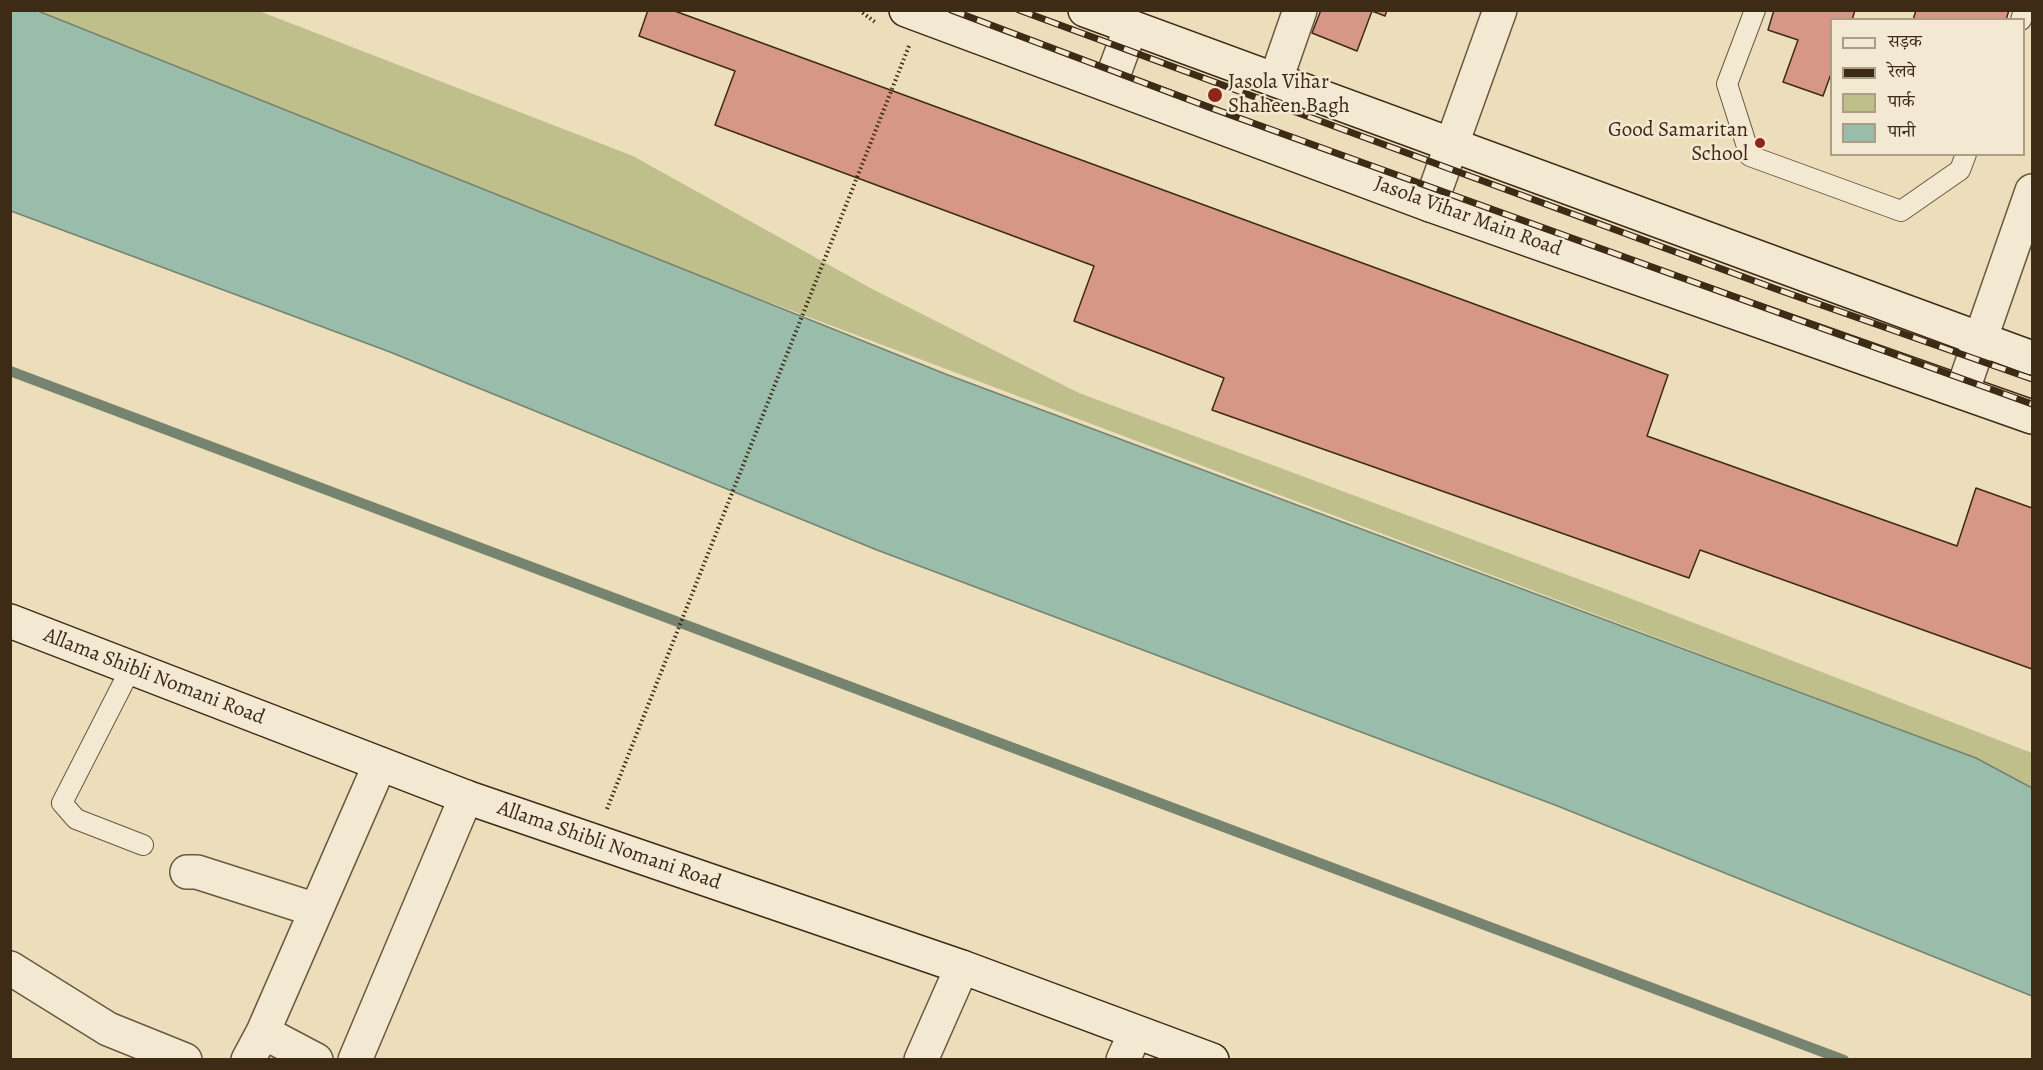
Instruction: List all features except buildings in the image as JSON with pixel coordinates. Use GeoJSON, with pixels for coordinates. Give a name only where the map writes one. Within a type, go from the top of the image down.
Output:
{"type":"FeatureCollection","features":[{"type":"Feature","properties":{"kind":"street","name":"Jasola Vihar Main Road"},"geometry":{"type":"LineString","coordinates":[[906,10],[1430,205],[2032,417]]}},
{"type":"Feature","properties":{"kind":"street"},"geometry":{"type":"LineString","coordinates":[[1085,10],[1451,142],[2032,358]]}},
{"type":"Feature","properties":{"kind":"street"},"geometry":{"type":"LineString","coordinates":[[1276,79],[1300,10]]}},
{"type":"Feature","properties":{"kind":"street"},"geometry":{"type":"LineString","coordinates":[[1430,205],[1500,10]]}},
{"type":"Feature","properties":{"kind":"street"},"geometry":{"type":"LineString","coordinates":[[1110,84],[1131,27]]}},
{"type":"Feature","properties":{"kind":"street"},"geometry":{"type":"LineString","coordinates":[[1962,392],[2032,190]]}},
{"type":"Feature","properties":{"kind":"street","name":"Allama Shibli Nomani Road"},"geometry":{"type":"LineString","coordinates":[[10,621],[466,797],[962,967],[1129,1046],[1212,1059]]}},
{"type":"Feature","properties":{"kind":"street"},"geometry":{"type":"LineString","coordinates":[[316,1059],[255,1046],[380,764]]}},
{"type":"Feature","properties":{"kind":"street"},"geometry":{"type":"LineString","coordinates":[[361,1058],[466,797]]}},
{"type":"Feature","properties":{"kind":"street"},"geometry":{"type":"LineString","coordinates":[[187,872],[197,872],[316,910]]}},
{"type":"Feature","properties":{"kind":"street"},"geometry":{"type":"LineString","coordinates":[[921,1059],[962,967]]}},
{"type":"Feature","properties":{"kind":"street"},"geometry":{"type":"LineString","coordinates":[[10,968],[108,1029],[185,1059]]}},
{"type":"Feature","properties":{"kind":"lane"},"geometry":{"type":"LineString","coordinates":[[1755,10],[1727,84],[1750,156],[1901,211],[1960,170],[1965,156]]}},
{"type":"Feature","properties":{"kind":"lane"},"geometry":{"type":"LineString","coordinates":[[131,668],[62,803],[76,819],[143,845]]}},
{"type":"Feature","properties":{"kind":"path"},"geometry":{"type":"LineString","coordinates":[[595,841],[909,45]]}},
{"type":"Feature","properties":{"kind":"green space"},"geometry":{"type":"Polygon","coordinates":[[[11,11],[259,11],[633,156],[874,290],[1079,393],[1632,599],[2032,753],[2032,788],[1976,758],[316,131],[11,11]]]}},
{"type":"Feature","properties":{"kind":"water"},"geometry":{"type":"Polygon","coordinates":[[[10,11],[38,11],[948,375],[1976,758],[2032,788],[2032,996],[1555,805],[877,550],[390,352],[11,211],[10,11]]]}},
{"type":"Feature","properties":{"kind":"waterway"},"geometry":{"type":"LineString","coordinates":[[10,371],[1844,1060]]}},
{"type":"Feature","properties":{"kind":"railway"},"geometry":{"type":"LineString","coordinates":[[951,10],[1211,108],[2032,404]]}},
{"type":"Feature","properties":{"kind":"railway"},"geometry":{"type":"LineString","coordinates":[[1019,10],[1776,289],[2032,379]]}},
{"type":"Feature","properties":{"kind":"place","name":"Jasola Vihar Shaheen Bagh"},"geometry":{"type":"Point","coordinates":[1215,95]}},
{"type":"Feature","properties":{"kind":"place","name":"Good Samaritan School"},"geometry":{"type":"Point","coordinates":[1760,143]}}]}
